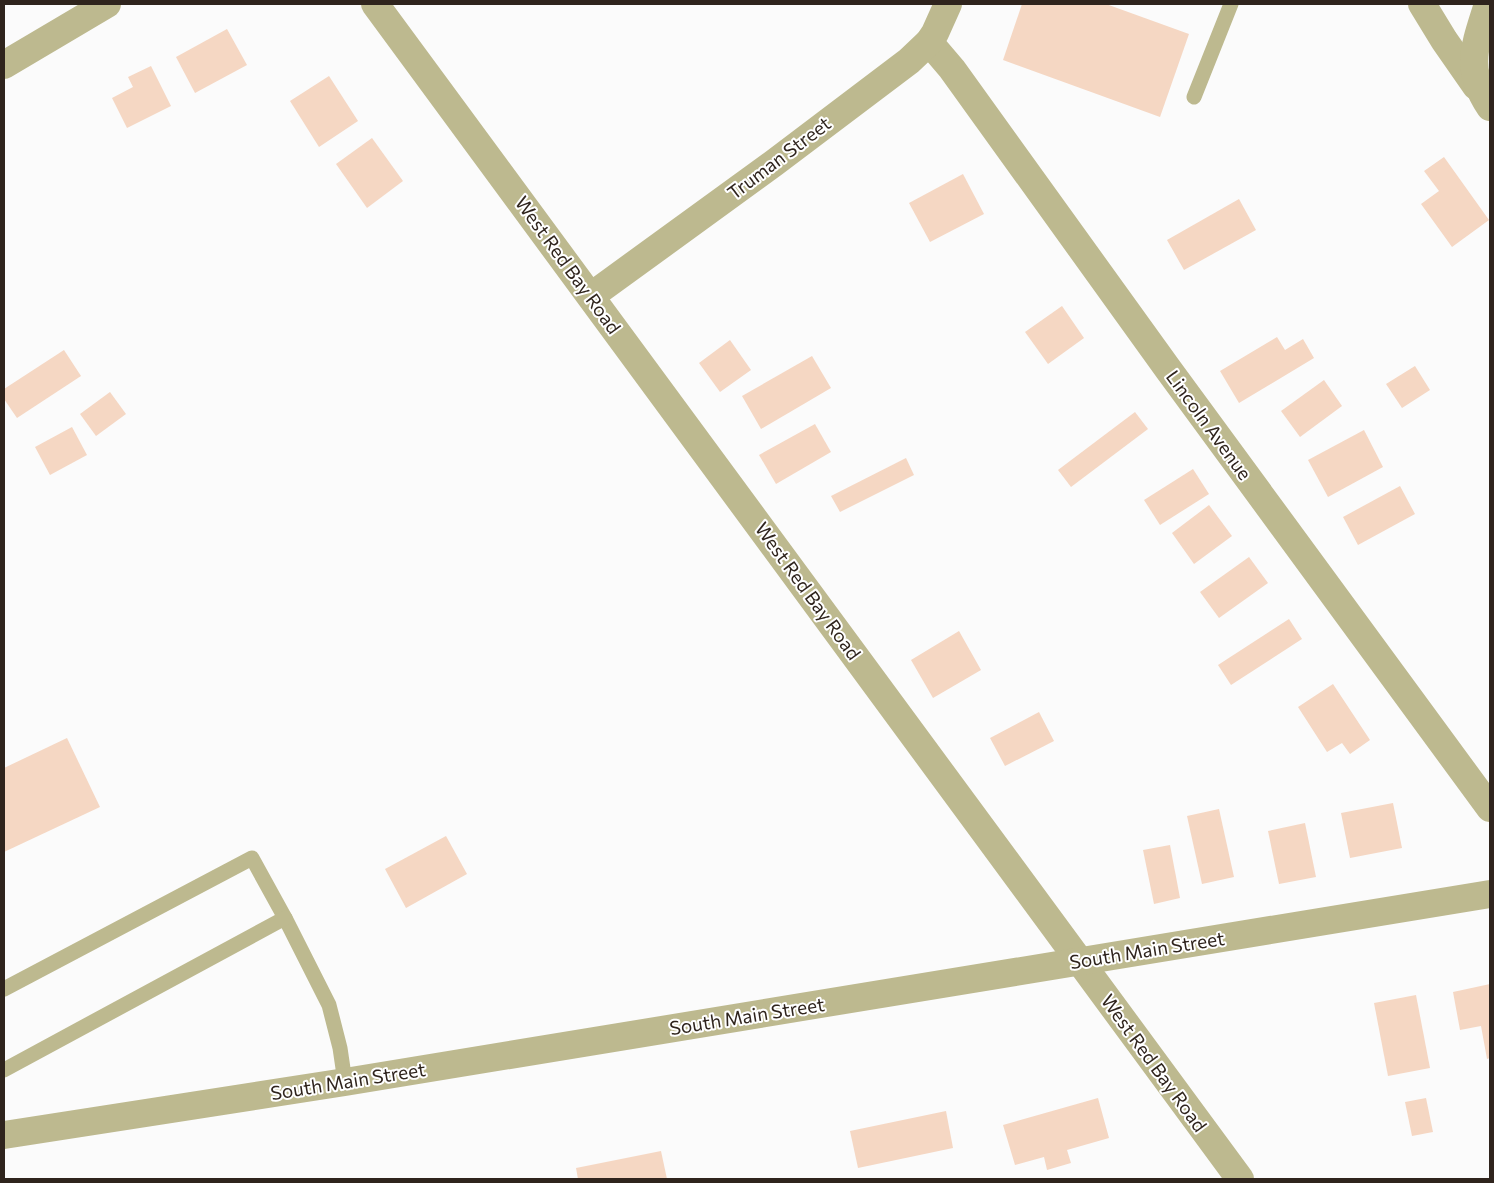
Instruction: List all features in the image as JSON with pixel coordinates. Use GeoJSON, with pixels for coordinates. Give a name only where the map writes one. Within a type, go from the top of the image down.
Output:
{"type":"FeatureCollection","features":[{"type":"Feature","properties":{"kind":"street"},"geometry":{"type":"LineString","coordinates":[[4,65],[107,4]]}},
{"type":"Feature","properties":{"kind":"street","name":"West Red Bay Road"},"geometry":{"type":"LineString","coordinates":[[376,4],[1240,1179]]}},
{"type":"Feature","properties":{"kind":"street","name":"Truman Street"},"geometry":{"type":"LineString","coordinates":[[590,296],[782,157],[908,61],[929,42],[948,4]]}},
{"type":"Feature","properties":{"kind":"street"},"geometry":{"type":"LineString","coordinates":[[1422,4],[1485,100]]}},
{"type":"Feature","properties":{"kind":"street"},"geometry":{"type":"LineString","coordinates":[[1485,100],[1475,78],[1473,66],[1475,49],[1488,4]]}},
{"type":"Feature","properties":{"kind":"street","name":"Lincoln Avenue"},"geometry":{"type":"LineString","coordinates":[[929,42],[952,69],[1162,361],[1490,808]]}},
{"type":"Feature","properties":{"kind":"street","name":"South Main Street"},"geometry":{"type":"LineString","coordinates":[[4,1135],[344,1082],[1490,894]]}},
{"type":"Feature","properties":{"kind":"lane"},"geometry":{"type":"LineString","coordinates":[[1194,97],[1231,4]]}},
{"type":"Feature","properties":{"kind":"lane"},"geometry":{"type":"LineString","coordinates":[[4,989],[252,858],[285,918],[328,1005],[340,1048],[344,1082]]}},
{"type":"Feature","properties":{"kind":"lane"},"geometry":{"type":"LineString","coordinates":[[4,1070],[285,918]]}},
{"type":"Feature","properties":{"kind":"building"},"geometry":{"type":"Polygon","coordinates":[[[1022,4],[1106,4],[1189,34],[1160,117],[1003,60],[1022,4]]]}},
{"type":"Feature","properties":{"kind":"building"},"geometry":{"type":"Polygon","coordinates":[[[227,29],[247,65],[195,93],[176,57],[227,29]]]}},
{"type":"Feature","properties":{"kind":"building"},"geometry":{"type":"Polygon","coordinates":[[[151,66],[171,106],[127,128],[112,98],[133,87],[128,77],[151,66]]]}},
{"type":"Feature","properties":{"kind":"building"},"geometry":{"type":"Polygon","coordinates":[[[329,76],[358,121],[319,147],[290,101],[329,76]]]}},
{"type":"Feature","properties":{"kind":"building"},"geometry":{"type":"Polygon","coordinates":[[[372,138],[403,181],[367,208],[336,164],[372,138]]]}},
{"type":"Feature","properties":{"kind":"building"},"geometry":{"type":"Polygon","coordinates":[[[1444,157],[1489,220],[1452,247],[1421,204],[1439,191],[1424,171],[1444,157]]]}},
{"type":"Feature","properties":{"kind":"building"},"geometry":{"type":"Polygon","coordinates":[[[963,174],[984,214],[930,242],[909,203],[963,174]]]}},
{"type":"Feature","properties":{"kind":"building"},"geometry":{"type":"Polygon","coordinates":[[[1239,199],[1256,230],[1184,270],[1167,240],[1239,199]]]}},
{"type":"Feature","properties":{"kind":"building"},"geometry":{"type":"Polygon","coordinates":[[[1062,306],[1084,338],[1048,364],[1025,332],[1062,306]]]}},
{"type":"Feature","properties":{"kind":"building"},"geometry":{"type":"Polygon","coordinates":[[[1277,337],[1285,350],[1303,339],[1314,358],[1239,403],[1220,371],[1277,337]]]}},
{"type":"Feature","properties":{"kind":"building"},"geometry":{"type":"Polygon","coordinates":[[[730,340],[751,370],[720,392],[699,363],[730,340]]]}},
{"type":"Feature","properties":{"kind":"building"},"geometry":{"type":"Polygon","coordinates":[[[64,350],[81,376],[17,418],[4,399],[4,389],[64,350]]]}},
{"type":"Feature","properties":{"kind":"building"},"geometry":{"type":"Polygon","coordinates":[[[812,356],[831,388],[761,429],[742,396],[812,356]]]}},
{"type":"Feature","properties":{"kind":"building"},"geometry":{"type":"Polygon","coordinates":[[[1415,366],[1430,390],[1402,408],[1386,384],[1415,366]]]}},
{"type":"Feature","properties":{"kind":"building"},"geometry":{"type":"Polygon","coordinates":[[[1324,380],[1342,406],[1300,437],[1281,411],[1324,380]]]}},
{"type":"Feature","properties":{"kind":"building"},"geometry":{"type":"Polygon","coordinates":[[[110,392],[126,414],[96,436],[80,414],[110,392]]]}},
{"type":"Feature","properties":{"kind":"building"},"geometry":{"type":"Polygon","coordinates":[[[1135,412],[1148,429],[1071,487],[1058,470],[1135,412]]]}},
{"type":"Feature","properties":{"kind":"building"},"geometry":{"type":"Polygon","coordinates":[[[815,424],[831,452],[776,484],[759,455],[815,424]]]}},
{"type":"Feature","properties":{"kind":"building"},"geometry":{"type":"Polygon","coordinates":[[[72,427],[87,455],[50,475],[35,447],[72,427]]]}},
{"type":"Feature","properties":{"kind":"building"},"geometry":{"type":"Polygon","coordinates":[[[1364,430],[1383,467],[1328,497],[1308,460],[1364,430]]]}},
{"type":"Feature","properties":{"kind":"building"},"geometry":{"type":"Polygon","coordinates":[[[906,458],[914,475],[840,512],[831,496],[906,458]]]}},
{"type":"Feature","properties":{"kind":"building"},"geometry":{"type":"Polygon","coordinates":[[[1193,469],[1209,494],[1160,525],[1144,500],[1193,469]]]}},
{"type":"Feature","properties":{"kind":"building"},"geometry":{"type":"Polygon","coordinates":[[[1400,486],[1415,514],[1358,545],[1343,517],[1400,486]]]}},
{"type":"Feature","properties":{"kind":"building"},"geometry":{"type":"Polygon","coordinates":[[[1209,505],[1232,536],[1194,564],[1172,533],[1209,505]]]}},
{"type":"Feature","properties":{"kind":"building"},"geometry":{"type":"Polygon","coordinates":[[[1249,557],[1268,583],[1219,618],[1200,592],[1249,557]]]}},
{"type":"Feature","properties":{"kind":"building"},"geometry":{"type":"Polygon","coordinates":[[[1289,619],[1302,639],[1231,685],[1218,665],[1289,619]]]}},
{"type":"Feature","properties":{"kind":"building"},"geometry":{"type":"Polygon","coordinates":[[[959,631],[981,670],[933,698],[911,660],[959,631]]]}},
{"type":"Feature","properties":{"kind":"building"},"geometry":{"type":"Polygon","coordinates":[[[1333,684],[1370,740],[1350,754],[1342,743],[1327,752],[1298,707],[1333,684]]]}},
{"type":"Feature","properties":{"kind":"building"},"geometry":{"type":"Polygon","coordinates":[[[1039,712],[1054,741],[1005,766],[990,738],[1039,712]]]}},
{"type":"Feature","properties":{"kind":"building"},"geometry":{"type":"Polygon","coordinates":[[[67,738],[100,807],[4,852],[4,768],[67,738]]]}},
{"type":"Feature","properties":{"kind":"building"},"geometry":{"type":"Polygon","coordinates":[[[1393,803],[1402,848],[1350,858],[1341,813],[1393,803]]]}},
{"type":"Feature","properties":{"kind":"building"},"geometry":{"type":"Polygon","coordinates":[[[1219,809],[1234,877],[1202,884],[1187,816],[1219,809]]]}},
{"type":"Feature","properties":{"kind":"building"},"geometry":{"type":"Polygon","coordinates":[[[1305,823],[1316,877],[1279,884],[1268,831],[1305,823]]]}},
{"type":"Feature","properties":{"kind":"building"},"geometry":{"type":"Polygon","coordinates":[[[446,836],[467,874],[406,908],[385,869],[446,836]]]}},
{"type":"Feature","properties":{"kind":"building"},"geometry":{"type":"Polygon","coordinates":[[[1170,845],[1180,898],[1154,904],[1143,850],[1170,845]]]}},
{"type":"Feature","properties":{"kind":"building"},"geometry":{"type":"Polygon","coordinates":[[[1490,984],[1490,1058],[1487,1059],[1481,1026],[1460,1030],[1453,992],[1490,984]]]}},
{"type":"Feature","properties":{"kind":"building"},"geometry":{"type":"Polygon","coordinates":[[[1416,995],[1430,1068],[1388,1076],[1374,1003],[1416,995]]]}},
{"type":"Feature","properties":{"kind":"building"},"geometry":{"type":"Polygon","coordinates":[[[1098,1098],[1109,1138],[1067,1150],[1071,1163],[1047,1170],[1044,1157],[1015,1165],[1003,1125],[1098,1098]]]}},
{"type":"Feature","properties":{"kind":"building"},"geometry":{"type":"Polygon","coordinates":[[[1426,1098],[1433,1132],[1412,1136],[1405,1102],[1426,1098]]]}},
{"type":"Feature","properties":{"kind":"building"},"geometry":{"type":"Polygon","coordinates":[[[946,1111],[953,1148],[858,1168],[850,1131],[946,1111]]]}},
{"type":"Feature","properties":{"kind":"building"},"geometry":{"type":"Polygon","coordinates":[[[661,1151],[667,1179],[578,1179],[576,1168],[661,1151]]]}}]}
